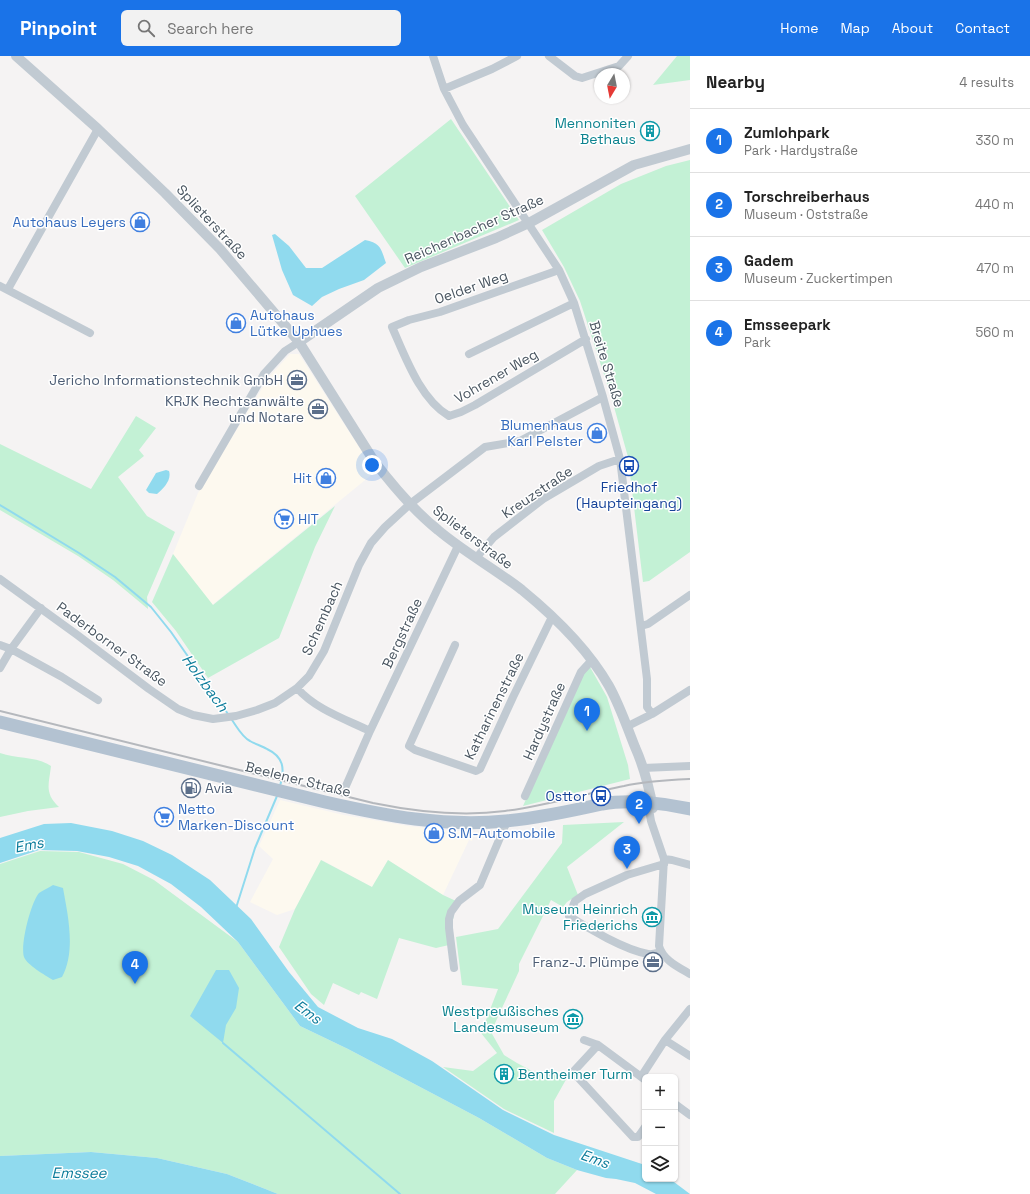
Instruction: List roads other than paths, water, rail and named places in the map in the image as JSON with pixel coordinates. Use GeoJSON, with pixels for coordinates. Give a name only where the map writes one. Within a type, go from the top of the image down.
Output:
{"type":"FeatureCollection","features":[{"type":"Feature","properties":{"kind":"main road","name":"Beelener Straße"},"geometry":{"type":"LineString","coordinates":[[0,722],[279,791],[405,819],[471,824],[507,821],[615,803],[651,806],[673,805],[690,810]]}},
{"type":"Feature","properties":{"kind":"street","name":"Splieterstraße"},"geometry":{"type":"LineString","coordinates":[[16,56],[98,129],[165,192],[220,249],[299,342],[374,461],[410,504],[438,531],[522,591],[573,638],[592,660],[610,687],[628,726],[643,768],[651,806]]}},
{"type":"Feature","properties":{"kind":"street","name":"Breite Straße"},"geometry":{"type":"LineString","coordinates":[[433,56],[444,89],[463,125],[559,270],[574,303],[586,339],[620,459],[647,679],[647,707],[652,714]]}},
{"type":"Feature","properties":{"kind":"street"},"geometry":{"type":"LineString","coordinates":[[444,89],[492,69],[517,56]]}},
{"type":"Feature","properties":{"kind":"street"},"geometry":{"type":"LineString","coordinates":[[549,56],[575,76],[582,78],[619,66],[628,56]]}},
{"type":"Feature","properties":{"kind":"street"},"geometry":{"type":"LineString","coordinates":[[8,289],[98,129]]}},
{"type":"Feature","properties":{"kind":"street","name":"Reichenbacher Straße"},"geometry":{"type":"LineString","coordinates":[[299,342],[378,288],[421,267],[496,238],[529,223],[634,166],[690,149]]}},
{"type":"Feature","properties":{"kind":"street","name":"Oelder Weg"},"geometry":{"type":"LineString","coordinates":[[392,327],[409,320],[440,312],[559,270]]}},
{"type":"Feature","properties":{"kind":"street"},"geometry":{"type":"LineString","coordinates":[[0,286],[90,333]]}},
{"type":"Feature","properties":{"kind":"street"},"geometry":{"type":"LineString","coordinates":[[469,354],[574,303]]}},
{"type":"Feature","properties":{"kind":"street","name":"Vohrener Weg"},"geometry":{"type":"LineString","coordinates":[[392,327],[410,368],[424,391],[440,410],[449,416],[475,405],[586,339]]}},
{"type":"Feature","properties":{"kind":"street"},"geometry":{"type":"LineString","coordinates":[[199,486],[264,374],[285,351],[299,342]]}},
{"type":"Feature","properties":{"kind":"street","name":"Schembach"},"geometry":{"type":"LineString","coordinates":[[213,719],[236,716],[274,703],[297,688],[309,676],[324,650],[359,565],[371,543],[385,527],[410,504],[485,447],[520,441],[603,397]]}},
{"type":"Feature","properties":{"kind":"street","name":"Kreuzstraße"},"geometry":{"type":"LineString","coordinates":[[476,558],[494,537],[543,499],[599,466],[620,459]]}},
{"type":"Feature","properties":{"kind":"street","name":"Bergstraße"},"geometry":{"type":"LineString","coordinates":[[345,788],[370,731],[458,546]]}},
{"type":"Feature","properties":{"kind":"street","name":"Paderborner Straße"},"geometry":{"type":"LineString","coordinates":[[0,579],[149,689],[178,708],[193,715],[213,719]]}},
{"type":"Feature","properties":{"kind":"street"},"geometry":{"type":"LineString","coordinates":[[641,626],[648,624],[690,595]]}},
{"type":"Feature","properties":{"kind":"street"},"geometry":{"type":"LineString","coordinates":[[0,668],[41,608]]}},
{"type":"Feature","properties":{"kind":"street","name":"Katharinenstraße"},"geometry":{"type":"LineString","coordinates":[[455,645],[409,746],[415,750],[476,771],[480,769],[513,697],[552,618]]}},
{"type":"Feature","properties":{"kind":"street"},"geometry":{"type":"LineString","coordinates":[[0,645],[12,649],[98,700]]}},
{"type":"Feature","properties":{"kind":"street","name":"Hardystraße"},"geometry":{"type":"LineString","coordinates":[[525,796],[581,672],[592,660]]}},
{"type":"Feature","properties":{"kind":"street"},"geometry":{"type":"LineString","coordinates":[[297,688],[319,706],[370,731]]}},
{"type":"Feature","properties":{"kind":"street"},"geometry":{"type":"LineString","coordinates":[[628,726],[652,714],[690,690]]}},
{"type":"Feature","properties":{"kind":"street","name":"Splieterstraße"},"geometry":{"type":"LineString","coordinates":[[635,747],[636,757],[651,806]]}},
{"type":"Feature","properties":{"kind":"street"},"geometry":{"type":"LineString","coordinates":[[643,768],[690,766]]}},
{"type":"Feature","properties":{"kind":"street"},"geometry":{"type":"LineString","coordinates":[[651,806],[664,862],[659,946],[665,958],[690,974]]}},
{"type":"Feature","properties":{"kind":"street"},"geometry":{"type":"LineString","coordinates":[[454,968],[448,928],[451,912],[459,901],[480,885],[507,821]]}},
{"type":"Feature","properties":{"kind":"street"},"geometry":{"type":"LineString","coordinates":[[661,952],[650,954],[636,951],[603,936],[568,916],[575,901],[585,894],[627,875],[672,860],[690,866]]}},
{"type":"Feature","properties":{"kind":"street"},"geometry":{"type":"LineString","coordinates":[[645,1074],[665,1040],[690,1009]]}},
{"type":"Feature","properties":{"kind":"street"},"geometry":{"type":"LineString","coordinates":[[584,1040],[598,1045],[642,1077]]}},
{"type":"Feature","properties":{"kind":"street"},"geometry":{"type":"LineString","coordinates":[[665,1040],[690,1056]]}},
{"type":"Feature","properties":{"kind":"street"},"geometry":{"type":"LineString","coordinates":[[598,1045],[573,1072],[633,1137],[638,1137],[642,1131]]}},
{"type":"Feature","properties":{"kind":"street"},"geometry":{"type":"LineString","coordinates":[[678,1106],[690,1115]]}},
{"type":"Feature","properties":{"kind":"water"},"geometry":{"type":"Polygon","coordinates":[[[275,234],[289,246],[306,268],[322,268],[365,240],[370,241],[380,247],[386,263],[364,280],[322,297],[312,306],[293,295],[282,270],[272,235],[275,234]]]}},
{"type":"Feature","properties":{"kind":"water"},"geometry":{"type":"Polygon","coordinates":[[[166,470],[169,471],[170,474],[168,481],[162,490],[157,494],[149,493],[146,490],[156,473],[166,470]]]}},
{"type":"Feature","properties":{"kind":"water","name":"Ems"},"geometry":{"type":"Polygon","coordinates":[[[71,823],[112,831],[143,841],[172,855],[210,880],[251,919],[289,972],[318,1007],[358,1028],[392,1039],[432,1061],[503,1110],[554,1135],[642,1164],[642,1182],[674,1182],[690,1194],[656,1194],[635,1183],[606,1178],[577,1170],[547,1158],[479,1118],[348,1049],[300,1026],[238,942],[201,907],[171,884],[138,866],[109,857],[77,851],[39,850],[0,863],[0,838],[44,824],[71,823]]]}},
{"type":"Feature","properties":{"kind":"water"},"geometry":{"type":"Polygon","coordinates":[[[53,885],[63,888],[69,922],[70,945],[69,956],[62,977],[53,980],[29,963],[24,957],[23,951],[27,924],[36,898],[39,893],[53,885]]]}},
{"type":"Feature","properties":{"kind":"water"},"geometry":{"type":"Polygon","coordinates":[[[216,970],[229,970],[239,988],[236,1008],[226,1025],[223,1043],[190,1016],[216,970]]]}},
{"type":"Feature","properties":{"kind":"water","name":"Emssee"},"geometry":{"type":"Polygon","coordinates":[[[91,1152],[157,1158],[227,1174],[278,1194],[0,1194],[0,1156],[91,1152]]]}},
{"type":"Feature","properties":{"kind":"waterway","name":"Holzbach"},"geometry":{"type":"LineString","coordinates":[[0,505],[79,553],[115,577],[151,607],[171,632],[228,714]]}},
{"type":"Feature","properties":{"kind":"waterway","name":"Holzbach"},"geometry":{"type":"LineString","coordinates":[[232,720],[247,739],[273,752],[280,760],[283,769],[280,786]]}},
{"type":"Feature","properties":{"kind":"waterway","name":"Holzbach"},"geometry":{"type":"LineString","coordinates":[[236,908],[255,848],[277,796]]}},
{"type":"Feature","properties":{"kind":"waterway"},"geometry":{"type":"LineString","coordinates":[[223,1043],[400,1194]]}},
{"type":"Feature","properties":{"kind":"railway"},"geometry":{"type":"LineString","coordinates":[[0,711],[373,803],[439,813],[472,814],[520,809],[632,784],[690,779]]}},
{"type":"Feature","properties":{"kind":"place","name":"Mennoniten Bethaus"},"geometry":{"type":"Point","coordinates":[650,131]}},
{"type":"Feature","properties":{"kind":"place","name":"Autohaus Leyers"},"geometry":{"type":"Point","coordinates":[140,222]}},
{"type":"Feature","properties":{"kind":"place","name":"Autohaus Lütke Uphues"},"geometry":{"type":"Point","coordinates":[236,323]}},
{"type":"Feature","properties":{"kind":"place","name":"Jericho Informationstechnik GmbH"},"geometry":{"type":"Point","coordinates":[297,380]}},
{"type":"Feature","properties":{"kind":"place","name":"KRJK Rechtsanwälte und Notare"},"geometry":{"type":"Point","coordinates":[318,409]}},
{"type":"Feature","properties":{"kind":"place","name":"Blumenhaus Karl Pelster"},"geometry":{"type":"Point","coordinates":[597,433]}},
{"type":"Feature","properties":{"kind":"place","name":"Friedhof (Haupteingang)"},"geometry":{"type":"Point","coordinates":[629,466]}},
{"type":"Feature","properties":{"kind":"place","name":"Hit"},"geometry":{"type":"Point","coordinates":[326,478]}},
{"type":"Feature","properties":{"kind":"place","name":"HIT"},"geometry":{"type":"Point","coordinates":[284,519]}},
{"type":"Feature","properties":{"kind":"place","name":"Zumlohpark"},"geometry":{"type":"Point","coordinates":[587,731]}},
{"type":"Feature","properties":{"kind":"place","name":"Avia"},"geometry":{"type":"Point","coordinates":[191,788]}},
{"type":"Feature","properties":{"kind":"place","name":"Osttor"},"geometry":{"type":"Point","coordinates":[601,796]}},
{"type":"Feature","properties":{"kind":"place","name":"Netto Marken-Discount"},"geometry":{"type":"Point","coordinates":[164,817]}},
{"type":"Feature","properties":{"kind":"place","name":"Torschreiberhaus"},"geometry":{"type":"Point","coordinates":[639,824]}},
{"type":"Feature","properties":{"kind":"place","name":"S.M-Automobile"},"geometry":{"type":"Point","coordinates":[434,833]}},
{"type":"Feature","properties":{"kind":"place","name":"Gadem"},"geometry":{"type":"Point","coordinates":[627,869]}},
{"type":"Feature","properties":{"kind":"place","name":"Museum Heinrich Friederichs"},"geometry":{"type":"Point","coordinates":[652,917]}},
{"type":"Feature","properties":{"kind":"place","name":"Franz-J. Plümpe"},"geometry":{"type":"Point","coordinates":[653,962]}},
{"type":"Feature","properties":{"kind":"place","name":"Emsseepark"},"geometry":{"type":"Point","coordinates":[135,984]}},
{"type":"Feature","properties":{"kind":"place","name":"Westpreußisches Landesmuseum"},"geometry":{"type":"Point","coordinates":[573,1019]}},
{"type":"Feature","properties":{"kind":"place","name":"Bentheimer Turm"},"geometry":{"type":"Point","coordinates":[504,1074]}}]}
